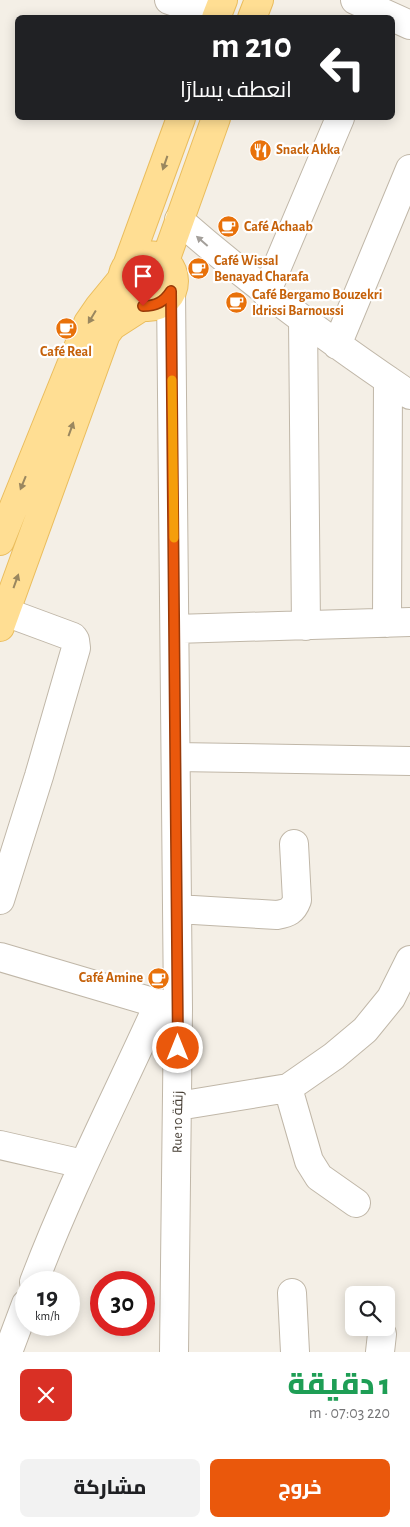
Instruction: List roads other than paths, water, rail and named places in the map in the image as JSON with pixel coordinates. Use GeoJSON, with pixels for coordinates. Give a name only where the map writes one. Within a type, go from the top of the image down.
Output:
{"type":"FeatureCollection","features":[{"type":"Feature","properties":{"kind":"main road"},"geometry":{"type":"LineString","coordinates":[[253,15],[259,0]]}},
{"type":"Feature","properties":{"kind":"main road"},"geometry":{"type":"LineString","coordinates":[[143,306],[135,303],[127,296],[123,287],[124,272],[180,120]]}},
{"type":"Feature","properties":{"kind":"main road"},"geometry":{"type":"LineString","coordinates":[[165,261],[215,120]]}},
{"type":"Feature","properties":{"kind":"main road"},"geometry":{"type":"LineString","coordinates":[[0,540],[88,323],[133,259],[150,255],[165,261],[172,273],[173,282],[171,291],[166,299],[159,304],[143,306],[112,326],[106,334],[2,616]]}},
{"type":"Feature","properties":{"kind":"street"},"geometry":{"type":"LineString","coordinates":[[169,0],[219,11]]}},
{"type":"Feature","properties":{"kind":"street"},"geometry":{"type":"LineString","coordinates":[[355,0],[383,15]]}},
{"type":"Feature","properties":{"kind":"street"},"geometry":{"type":"LineString","coordinates":[[395,19],[410,25]]}},
{"type":"Feature","properties":{"kind":"street"},"geometry":{"type":"LineString","coordinates":[[266,293],[339,120]]}},
{"type":"Feature","properties":{"kind":"street"},"geometry":{"type":"LineString","coordinates":[[337,345],[410,169]]}},
{"type":"Feature","properties":{"kind":"street"},"geometry":{"type":"LineString","coordinates":[[179,220],[266,293],[410,395]]}},
{"type":"Feature","properties":{"kind":"street","name":"Rue 10 زنقة"},"geometry":{"type":"LineString","coordinates":[[171,291],[177,909],[169,1006],[178,1106],[174,1352]]}},
{"type":"Feature","properties":{"kind":"street"},"geometry":{"type":"LineString","coordinates":[[303,320],[306,626]]}},
{"type":"Feature","properties":{"kind":"street"},"geometry":{"type":"LineString","coordinates":[[174,630],[399,623],[388,380]]}},
{"type":"Feature","properties":{"kind":"street"},"geometry":{"type":"LineString","coordinates":[[0,900],[39,776],[76,648],[76,640],[73,637],[2,616]]}},
{"type":"Feature","properties":{"kind":"street"},"geometry":{"type":"LineString","coordinates":[[176,757],[410,760]]}},
{"type":"Feature","properties":{"kind":"street"},"geometry":{"type":"LineString","coordinates":[[177,909],[287,914],[294,908],[297,900],[294,844]]}},
{"type":"Feature","properties":{"kind":"street"},"geometry":{"type":"LineString","coordinates":[[0,957],[169,1006],[112,1106],[83,1164],[39,1271]]}},
{"type":"Feature","properties":{"kind":"street"},"geometry":{"type":"LineString","coordinates":[[178,1106],[288,1088],[334,1056],[400,1003],[410,960]]}},
{"type":"Feature","properties":{"kind":"street"},"geometry":{"type":"LineString","coordinates":[[288,1088],[309,1161],[319,1177],[356,1204]]}},
{"type":"Feature","properties":{"kind":"street"},"geometry":{"type":"LineString","coordinates":[[0,1145],[83,1164]]}},
{"type":"Feature","properties":{"kind":"street"},"geometry":{"type":"LineString","coordinates":[[292,1293],[295,1352]]}},
{"type":"Feature","properties":{"kind":"street"},"geometry":{"type":"LineString","coordinates":[[8,1352],[15,1333]]}},
{"type":"Feature","properties":{"kind":"place","name":"Snack Akka"},"geometry":{"type":"Point","coordinates":[260,150]}},
{"type":"Feature","properties":{"kind":"place","name":"Café Achaab"},"geometry":{"type":"Point","coordinates":[228,227]}},
{"type":"Feature","properties":{"kind":"place","name":"Café Wissal Benayad Charafa"},"geometry":{"type":"Point","coordinates":[198,269]}},
{"type":"Feature","properties":{"kind":"place","name":"Café Bergamo Bouzekri Idrissi Barnoussi"},"geometry":{"type":"Point","coordinates":[236,303]}},
{"type":"Feature","properties":{"kind":"place","name":"Café Real"},"geometry":{"type":"Point","coordinates":[66,329]}},
{"type":"Feature","properties":{"kind":"place","name":"Café Amine"},"geometry":{"type":"Point","coordinates":[159,978]}}]}
